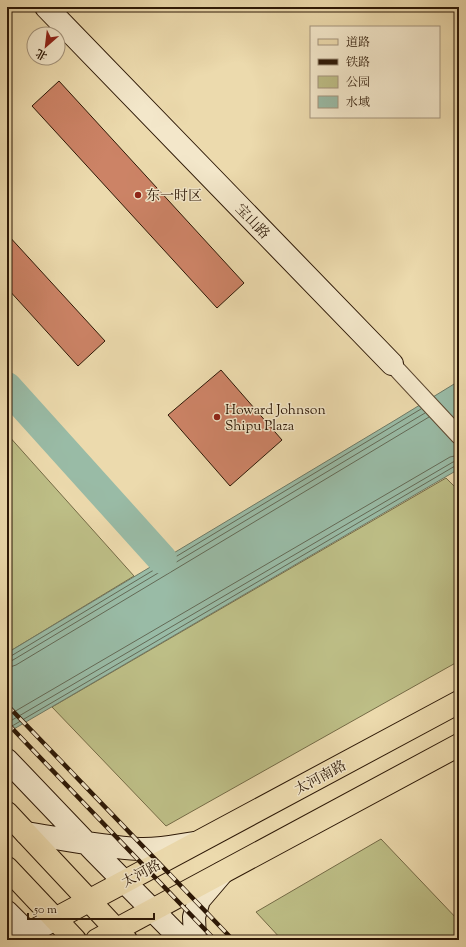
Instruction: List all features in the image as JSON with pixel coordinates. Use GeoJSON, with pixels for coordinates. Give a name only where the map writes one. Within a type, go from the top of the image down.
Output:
{"type":"FeatureCollection","features":[{"type":"Feature","properties":{"kind":"main road","name":"太河南路"},"geometry":{"type":"LineString","coordinates":[[190,847],[459,702]]}},
{"type":"Feature","properties":{"kind":"main road"},"geometry":{"type":"LineString","coordinates":[[97,940],[121,935],[152,910],[459,745]]}},
{"type":"Feature","properties":{"kind":"main road"},"geometry":{"type":"LineString","coordinates":[[7,813],[121,935]]}},
{"type":"Feature","properties":{"kind":"main road","name":"太河路"},"geometry":{"type":"LineString","coordinates":[[55,919],[190,847]]}},
{"type":"Feature","properties":{"kind":"main road"},"geometry":{"type":"LineString","coordinates":[[7,868],[75,940]]}},
{"type":"Feature","properties":{"kind":"street","name":"宝山路"},"geometry":{"type":"LineString","coordinates":[[46,7],[392,364],[459,436]]}},
{"type":"Feature","properties":{"kind":"street"},"geometry":{"type":"LineString","coordinates":[[7,760],[86,843],[182,940]]}},
{"type":"Feature","properties":{"kind":"street"},"geometry":{"type":"LineString","coordinates":[[26,833],[86,843],[140,849],[190,847]]}},
{"type":"Feature","properties":{"kind":"street"},"geometry":{"type":"LineString","coordinates":[[195,940],[194,917],[199,900],[231,868]]}},
{"type":"Feature","properties":{"kind":"street"},"geometry":{"type":"LineString","coordinates":[[7,912],[27,938]]}},
{"type":"Feature","properties":{"kind":"street","name":"太河路"},"geometry":{"type":"LineString","coordinates":[[27,938],[55,919]]}},
{"type":"Feature","properties":{"kind":"green space"},"geometry":{"type":"Polygon","coordinates":[[[7,434],[134,576],[7,653],[7,434]]]}},
{"type":"Feature","properties":{"kind":"green space"},"geometry":{"type":"Polygon","coordinates":[[[446,478],[459,491],[459,661],[166,826],[52,707],[446,478]]]}},
{"type":"Feature","properties":{"kind":"green space"},"geometry":{"type":"Polygon","coordinates":[[[381,839],[459,921],[459,940],[282,940],[256,912],[381,839]]]}},
{"type":"Feature","properties":{"kind":"water"},"geometry":{"type":"Polygon","coordinates":[[[459,381],[459,469],[7,733],[7,653],[459,381]]]}},
{"type":"Feature","properties":{"kind":"building","name":"东一时区"},"geometry":{"type":"Polygon","coordinates":[[[59,81],[244,283],[217,308],[32,106],[59,81]]]}},
{"type":"Feature","properties":{"kind":"building"},"geometry":{"type":"Polygon","coordinates":[[[7,234],[105,341],[78,366],[7,288],[7,234]]]}},
{"type":"Feature","properties":{"kind":"building"},"geometry":{"type":"Polygon","coordinates":[[[221,370],[282,440],[230,486],[168,415],[221,370]]]}},
{"type":"Feature","properties":{"kind":"waterway"},"geometry":{"type":"LineString","coordinates":[[7,387],[162,559]]}},
{"type":"Feature","properties":{"kind":"railway"},"geometry":{"type":"LineString","coordinates":[[7,705],[233,940]]}},
{"type":"Feature","properties":{"kind":"railway"},"geometry":{"type":"LineString","coordinates":[[7,723],[215,940]]}},
{"type":"Feature","properties":{"kind":"place","name":"东一时区"},"geometry":{"type":"Point","coordinates":[138,195]}},
{"type":"Feature","properties":{"kind":"place","name":"Howard Johnson Shipu Plaza"},"geometry":{"type":"Point","coordinates":[217,417]}}]}
